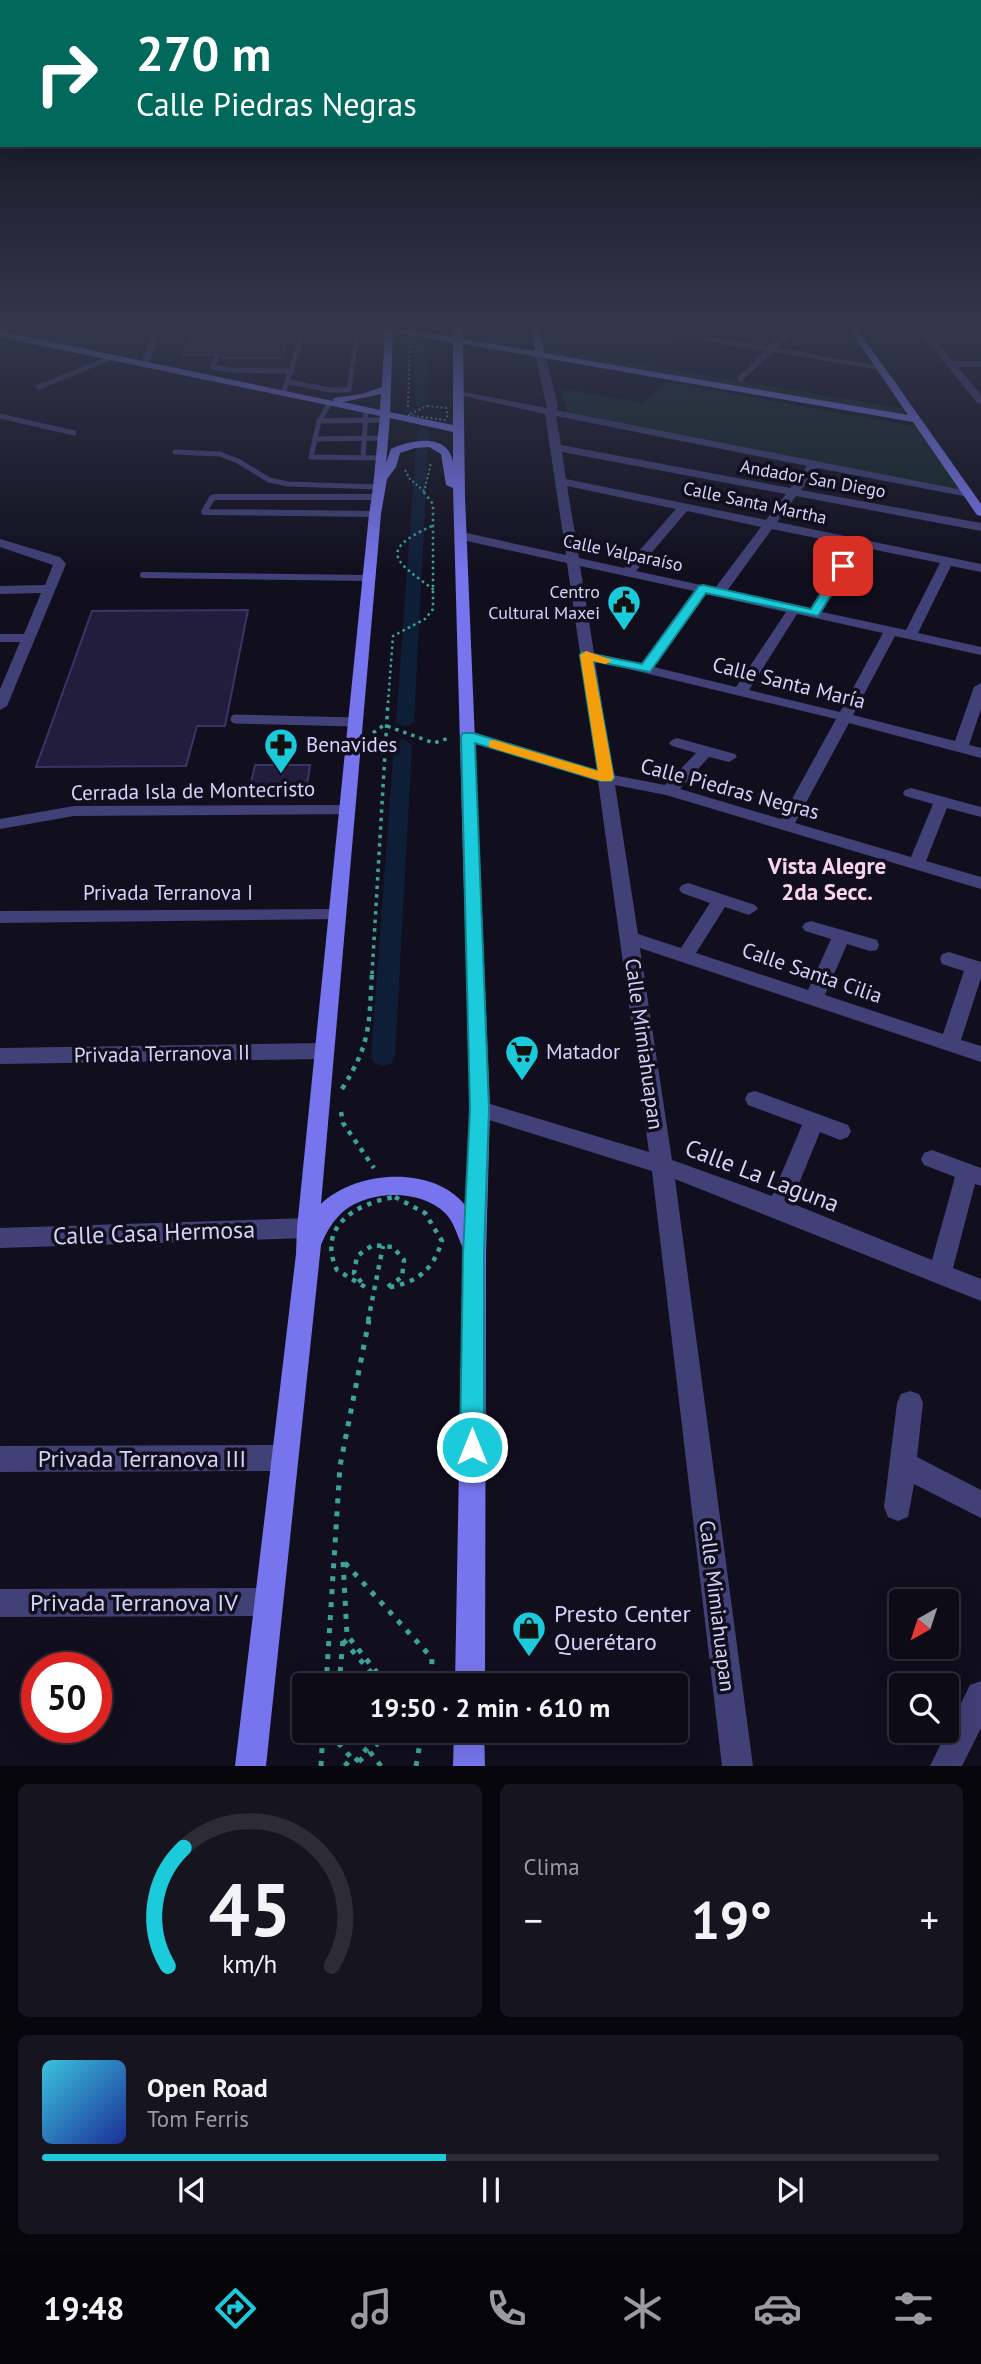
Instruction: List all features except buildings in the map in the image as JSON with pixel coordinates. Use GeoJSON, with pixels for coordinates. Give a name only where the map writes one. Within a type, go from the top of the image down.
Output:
{"type":"FeatureCollection","features":[{"type":"Feature","properties":{"kind":"main road"},"geometry":{"type":"LineString","coordinates":[[352,409],[383,424],[408,419],[460,430]]}},
{"type":"Feature","properties":{"kind":"main road"},"geometry":{"type":"LineString","coordinates":[[308,1271],[308,1227],[336,915],[378,495],[372,458],[385,409]]}},
{"type":"Feature","properties":{"kind":"main road"},"geometry":{"type":"LineString","coordinates":[[459,409],[459,497],[480,1109],[474,1254],[470,1673]]}},
{"type":"Feature","properties":{"kind":"main road"},"geometry":{"type":"LineString","coordinates":[[861,409],[918,420]]}},
{"type":"Feature","properties":{"kind":"main road"},"geometry":{"type":"LineString","coordinates":[[910,409],[981,512]]}},
{"type":"Feature","properties":{"kind":"main road"},"geometry":{"type":"LineString","coordinates":[[378,495],[395,451],[414,444],[429,444],[443,449],[446,453],[453,488],[459,497]]}},
{"type":"Feature","properties":{"kind":"main road"},"geometry":{"type":"LineString","coordinates":[[250,1766],[309,1245],[320,1222],[339,1202],[364,1190],[394,1191],[417,1187],[440,1197],[458,1212],[470,1232],[474,1254]]}},
{"type":"Feature","properties":{"kind":"main road"},"geometry":{"type":"LineString","coordinates":[[469,1766],[470,1743]]}},
{"type":"Feature","properties":{"kind":"street"},"geometry":{"type":"LineString","coordinates":[[537,409],[969,494]]}},
{"type":"Feature","properties":{"kind":"street","name":"Calle Mimiahuapan"},"geometry":{"type":"LineString","coordinates":[[550,412],[574,559],[662,1165],[738,1766]]}},
{"type":"Feature","properties":{"kind":"street","name":"Andador San Diego"},"geometry":{"type":"LineString","coordinates":[[557,448],[792,494],[981,527]]}},
{"type":"Feature","properties":{"kind":"street"},"geometry":{"type":"LineString","coordinates":[[719,592],[814,464]]}},
{"type":"Feature","properties":{"kind":"street","name":"Calle Santa Martha"},"geometry":{"type":"LineString","coordinates":[[562,482],[981,568]]}},
{"type":"Feature","properties":{"kind":"street"},"geometry":{"type":"LineString","coordinates":[[628,572],[684,506]]}},
{"type":"Feature","properties":{"kind":"street","name":"Calle Valparaíso"},"geometry":{"type":"LineString","coordinates":[[462,536],[981,651]]}},
{"type":"Feature","properties":{"kind":"street"},"geometry":{"type":"LineString","coordinates":[[814,613],[857,542]]}},
{"type":"Feature","properties":{"kind":"street"},"geometry":{"type":"LineString","coordinates":[[2,544],[59,562],[2,699]]}},
{"type":"Feature","properties":{"kind":"street"},"geometry":{"type":"LineString","coordinates":[[909,635],[947,561]]}},
{"type":"Feature","properties":{"kind":"street"},"geometry":{"type":"LineString","coordinates":[[0,590],[48,589]]}},
{"type":"Feature","properties":{"kind":"street"},"geometry":{"type":"LineString","coordinates":[[645,669],[703,589]]}},
{"type":"Feature","properties":{"kind":"street"},"geometry":{"type":"LineString","coordinates":[[740,692],[794,609]]}},
{"type":"Feature","properties":{"kind":"street"},"geometry":{"type":"LineString","coordinates":[[786,825],[891,631]]}},
{"type":"Feature","properties":{"kind":"street"},"geometry":{"type":"LineString","coordinates":[[0,638],[27,638]]}},
{"type":"Feature","properties":{"kind":"street","name":"Calle Santa María"},"geometry":{"type":"LineString","coordinates":[[586,655],[981,753]]}},
{"type":"Feature","properties":{"kind":"street"},"geometry":{"type":"LineString","coordinates":[[960,748],[981,687]]}},
{"type":"Feature","properties":{"kind":"street","name":"Calle Piedras Negras"},"geometry":{"type":"LineString","coordinates":[[468,734],[606,778],[669,791],[981,883]]}},
{"type":"Feature","properties":{"kind":"street"},"geometry":{"type":"LineString","coordinates":[[677,743],[729,757]]}},
{"type":"Feature","properties":{"kind":"street"},"geometry":{"type":"LineString","coordinates":[[669,791],[706,751]]}},
{"type":"Feature","properties":{"kind":"street"},"geometry":{"type":"LineString","coordinates":[[911,793],[981,812]]}},
{"type":"Feature","properties":{"kind":"street"},"geometry":{"type":"LineString","coordinates":[[916,864],[942,801]]}},
{"type":"Feature","properties":{"kind":"street","name":"Cerrada Isla de Montecristo"},"geometry":{"type":"LineString","coordinates":[[0,824],[74,811],[346,810]]}},
{"type":"Feature","properties":{"kind":"street"},"geometry":{"type":"LineString","coordinates":[[688,889],[749,909]]}},
{"type":"Feature","properties":{"kind":"street"},"geometry":{"type":"LineString","coordinates":[[686,955],[721,900]]}},
{"type":"Feature","properties":{"kind":"street","name":"Privada Terranova I"},"geometry":{"type":"LineString","coordinates":[[0,917],[336,915]]}},
{"type":"Feature","properties":{"kind":"street"},"geometry":{"type":"LineString","coordinates":[[811,927],[870,945]]}},
{"type":"Feature","properties":{"kind":"street","name":"Calle Santa Cilia"},"geometry":{"type":"LineString","coordinates":[[629,937],[981,1054]]}},
{"type":"Feature","properties":{"kind":"street"},"geometry":{"type":"LineString","coordinates":[[814,998],[841,937]]}},
{"type":"Feature","properties":{"kind":"street"},"geometry":{"type":"LineString","coordinates":[[949,959],[978,968],[950,1044]]}},
{"type":"Feature","properties":{"kind":"street","name":"Privada Terranova II"},"geometry":{"type":"LineString","coordinates":[[0,1056],[324,1051]]}},
{"type":"Feature","properties":{"kind":"street"},"geometry":{"type":"LineString","coordinates":[[755,1099],[840,1131]]}},
{"type":"Feature","properties":{"kind":"street","name":"Calle La Laguna"},"geometry":{"type":"LineString","coordinates":[[480,1109],[662,1165],[778,1208],[981,1290]]}},
{"type":"Feature","properties":{"kind":"street"},"geometry":{"type":"LineString","coordinates":[[778,1208],[814,1121]]}},
{"type":"Feature","properties":{"kind":"street"},"geometry":{"type":"LineString","coordinates":[[932,1159],[974,1175],[940,1275]]}},
{"type":"Feature","properties":{"kind":"street","name":"Calle Casa Hermosa"},"geometry":{"type":"LineString","coordinates":[[0,1238],[308,1227]]}},
{"type":"Feature","properties":{"kind":"street"},"geometry":{"type":"LineString","coordinates":[[898,1507],[910,1404]]}},
{"type":"Feature","properties":{"kind":"street","name":"Privada Terranova III"},"geometry":{"type":"LineString","coordinates":[[0,1459],[284,1458]]}},
{"type":"Feature","properties":{"kind":"street"},"geometry":{"type":"LineString","coordinates":[[903,1464],[981,1504]]}},
{"type":"Feature","properties":{"kind":"street","name":"Privada Terranova IV"},"geometry":{"type":"LineString","coordinates":[[0,1603],[268,1602]]}},
{"type":"Feature","properties":{"kind":"street"},"geometry":{"type":"LineString","coordinates":[[945,1766],[981,1696]]}},
{"type":"Feature","properties":{"kind":"lane"},"geometry":{"type":"LineString","coordinates":[[319,421],[341,421],[365,416],[364,439],[372,458],[312,457],[319,421],[326,409]]}},
{"type":"Feature","properties":{"kind":"lane"},"geometry":{"type":"LineString","coordinates":[[341,421],[346,409]]}},
{"type":"Feature","properties":{"kind":"lane"},"geometry":{"type":"LineString","coordinates":[[0,416],[74,433]]}},
{"type":"Feature","properties":{"kind":"lane"},"geometry":{"type":"LineString","coordinates":[[315,439],[364,439],[383,424]]}},
{"type":"Feature","properties":{"kind":"lane"},"geometry":{"type":"LineString","coordinates":[[176,452],[220,454],[239,461],[269,480],[378,495]]}},
{"type":"Feature","properties":{"kind":"lane"},"geometry":{"type":"LineString","coordinates":[[378,495],[204,512],[212,498],[216,497],[378,495]]}},
{"type":"Feature","properties":{"kind":"lane"},"geometry":{"type":"LineString","coordinates":[[143,575],[368,578]]}},
{"type":"Feature","properties":{"kind":"lane"},"geometry":{"type":"LineString","coordinates":[[235,719],[355,722]]}},
{"type":"Feature","properties":{"kind":"path"},"geometry":{"type":"LineString","coordinates":[[408,409],[408,419]]}},
{"type":"Feature","properties":{"kind":"path"},"geometry":{"type":"LineString","coordinates":[[423,488],[432,459]]}},
{"type":"Feature","properties":{"kind":"path"},"geometry":{"type":"LineString","coordinates":[[337,1097],[360,1060],[369,1032],[384,724],[391,642],[393,636],[418,623],[433,609],[433,504],[423,488],[415,483]]}},
{"type":"Feature","properties":{"kind":"path"},"geometry":{"type":"LineString","coordinates":[[433,526],[402,543],[399,556],[401,565],[434,590]]}},
{"type":"Feature","properties":{"kind":"path"},"geometry":{"type":"LineString","coordinates":[[384,724],[434,743],[468,734]]}},
{"type":"Feature","properties":{"kind":"path"},"geometry":{"type":"LineString","coordinates":[[352,750],[384,724]]}},
{"type":"Feature","properties":{"kind":"path"},"geometry":{"type":"LineString","coordinates":[[340,1110],[343,1122],[372,1166],[394,1191],[425,1213],[442,1241],[436,1263],[414,1283],[386,1288],[402,1277],[404,1260],[393,1247],[373,1245],[357,1256],[354,1273],[365,1287],[339,1273],[329,1251],[333,1232],[352,1212],[394,1191]]}},
{"type":"Feature","properties":{"kind":"path"},"geometry":{"type":"LineString","coordinates":[[327,1673],[340,1466],[383,1246]]}},
{"type":"Feature","properties":{"kind":"path"},"geometry":{"type":"LineString","coordinates":[[377,1673],[347,1635],[343,1562],[432,1658],[431,1673]]}},
{"type":"Feature","properties":{"kind":"path"},"geometry":{"type":"LineString","coordinates":[[340,1673],[343,1640],[372,1673]]}},
{"type":"Feature","properties":{"kind":"path"},"geometry":{"type":"LineString","coordinates":[[321,1766],[322,1743]]}},
{"type":"Feature","properties":{"kind":"path"},"geometry":{"type":"LineString","coordinates":[[339,1743],[366,1766]]}},
{"type":"Feature","properties":{"kind":"path"},"geometry":{"type":"LineString","coordinates":[[345,1766],[370,1743]]}},
{"type":"Feature","properties":{"kind":"path"},"geometry":{"type":"LineString","coordinates":[[378,1743],[370,1752],[382,1766]]}},
{"type":"Feature","properties":{"kind":"path"},"geometry":{"type":"LineString","coordinates":[[416,1766],[420,1743]]}},
{"type":"Feature","properties":{"kind":"green space"},"geometry":{"type":"Polygon","coordinates":[[[566,409],[820,409],[918,427],[961,490],[567,413],[566,409]]]}},
{"type":"Feature","properties":{"kind":"green space"},"geometry":{"type":"Polygon","coordinates":[[[864,409],[900,409],[907,417],[864,409]]]}},
{"type":"Feature","properties":{"kind":"waterway"},"geometry":{"type":"LineString","coordinates":[[405,722],[423,432]]}},
{"type":"Feature","properties":{"kind":"waterway"},"geometry":{"type":"LineString","coordinates":[[383,1057],[403,745]]}},
{"type":"Feature","properties":{"kind":"slow traffic"},"geometry":{"type":"LineString","coordinates":[[494,744],[606,778],[586,655],[606,660]]}},
{"type":"Feature","properties":{"kind":"place","name":"Centro Cultural Maxei"},"geometry":{"type":"Point","coordinates":[624,632]}},
{"type":"Feature","properties":{"kind":"place","name":"Benavides"},"geometry":{"type":"Point","coordinates":[281,775]}},
{"type":"Feature","properties":{"kind":"place","name":"Matador"},"geometry":{"type":"Point","coordinates":[522,1082]}},
{"type":"Feature","properties":{"kind":"place","name":"Presto Center Querétaro"},"geometry":{"type":"Point","coordinates":[529,1658]}},
{"type":"Feature","properties":{"kind":"district","name":"Vista Alegre 2da Secc."},"geometry":{"type":"Point","coordinates":[827,879]}},
{"type":"Feature","properties":{"kind":"route"},"geometry":{"type":"LineString","coordinates":[[472,1447],[474,1254],[480,1109],[468,736],[606,778],[586,655],[645,669],[703,589],[814,613],[843,566]]}}]}
